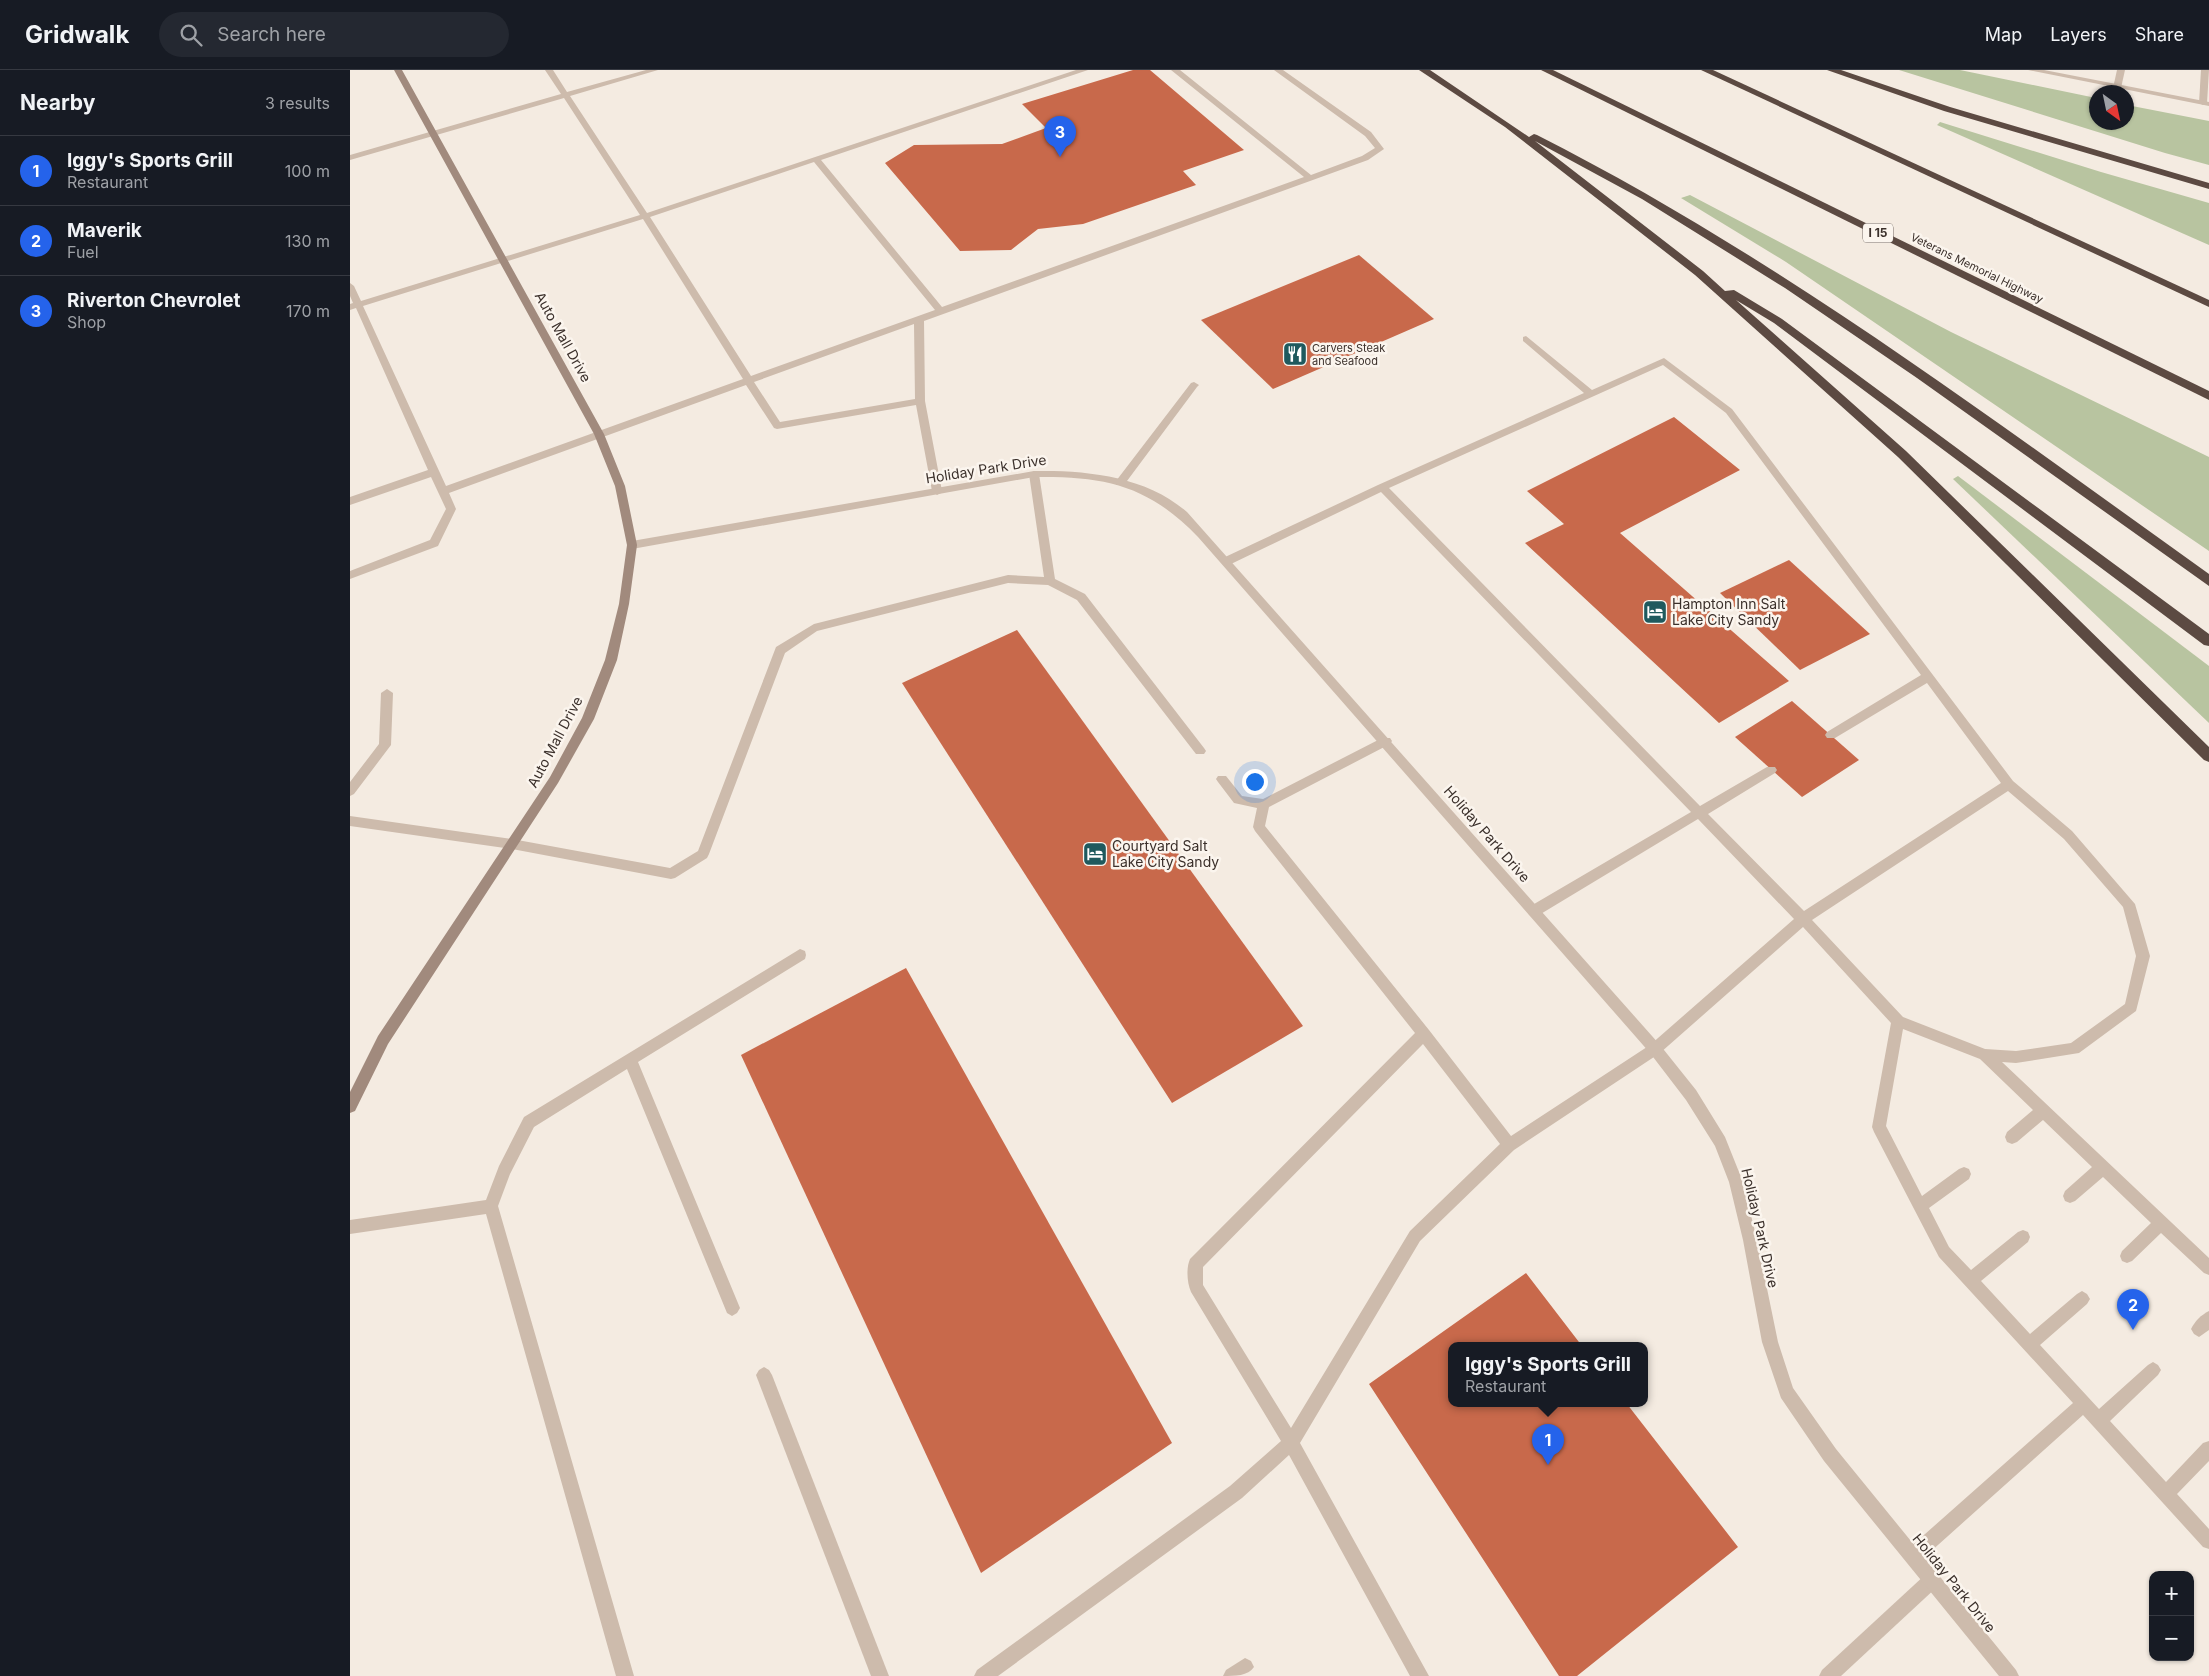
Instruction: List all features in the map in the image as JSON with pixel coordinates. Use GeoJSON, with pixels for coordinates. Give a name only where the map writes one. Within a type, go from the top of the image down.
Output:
{"type":"FeatureCollection","features":[{"type":"Feature","properties":{"kind":"highway"},"geometry":{"type":"LineString","coordinates":[[1424,70],[1508,125],[1699,273],[1902,454],[2209,756]]}},
{"type":"Feature","properties":{"kind":"highway","name":"Veterans Memorial Highway"},"geometry":{"type":"LineString","coordinates":[[1546,70],[2209,396]]}},
{"type":"Feature","properties":{"kind":"highway"},"geometry":{"type":"LineString","coordinates":[[1706,70],[2209,304]]}},
{"type":"Feature","properties":{"kind":"highway"},"geometry":{"type":"LineString","coordinates":[[1832,70],[1947,109],[2209,186]]}},
{"type":"Feature","properties":{"kind":"highway"},"geometry":{"type":"LineString","coordinates":[[1508,125],[1592,166],[1784,282],[1924,377],[2209,581]]}},
{"type":"Feature","properties":{"kind":"highway"},"geometry":{"type":"LineString","coordinates":[[1699,273],[1778,321],[2209,641]]}},
{"type":"Feature","properties":{"kind":"street","name":"Auto Mall Drive"},"geometry":{"type":"LineString","coordinates":[[350,1106],[383,1040],[554,780],[588,719],[611,660],[624,604],[632,545],[620,486],[599,434],[398,70]]}},
{"type":"Feature","properties":{"kind":"street"},"geometry":{"type":"LineString","coordinates":[[549,70],[645,216],[776,426],[920,401]]}},
{"type":"Feature","properties":{"kind":"street"},"geometry":{"type":"LineString","coordinates":[[350,158],[654,70]]}},
{"type":"Feature","properties":{"kind":"street"},"geometry":{"type":"LineString","coordinates":[[354,305],[503,261],[645,216],[1084,70]]}},
{"type":"Feature","properties":{"kind":"street"},"geometry":{"type":"LineString","coordinates":[[1175,70],[1310,178]]}},
{"type":"Feature","properties":{"kind":"street"},"geometry":{"type":"LineString","coordinates":[[443,491],[1365,158],[1380,149],[1368,134],[1278,70]]}},
{"type":"Feature","properties":{"kind":"street"},"geometry":{"type":"LineString","coordinates":[[2032,70],[2103,85]]}},
{"type":"Feature","properties":{"kind":"street"},"geometry":{"type":"LineString","coordinates":[[2118,85],[2121,70]]}},
{"type":"Feature","properties":{"kind":"street"},"geometry":{"type":"LineString","coordinates":[[2134,91],[2206,104],[2205,70]]}},
{"type":"Feature","properties":{"kind":"street"},"geometry":{"type":"LineString","coordinates":[[816,159],[941,312]]}},
{"type":"Feature","properties":{"kind":"street"},"geometry":{"type":"LineString","coordinates":[[350,286],[354,305],[451,509],[434,543],[350,575]]}},
{"type":"Feature","properties":{"kind":"street"},"geometry":{"type":"LineString","coordinates":[[918,320],[920,401],[938,491]]}},
{"type":"Feature","properties":{"kind":"street"},"geometry":{"type":"LineString","coordinates":[[1526,339],[1590,393]]}},
{"type":"Feature","properties":{"kind":"street"},"geometry":{"type":"LineString","coordinates":[[1226,561],[1382,488],[1590,393],[1664,361],[1729,410],[2010,784],[2068,834],[2129,904],[2143,956],[2132,1007],[2074,1049],[2016,1057],[1985,1055],[1898,1021],[1803,919],[1382,488]]}},
{"type":"Feature","properties":{"kind":"street"},"geometry":{"type":"LineString","coordinates":[[1120,483],[1194,385]]}},
{"type":"Feature","properties":{"kind":"street"},"geometry":{"type":"LineString","coordinates":[[350,501],[434,472]]}},
{"type":"Feature","properties":{"kind":"street"},"geometry":{"type":"LineString","coordinates":[[1034,474],[1050,581]]}},
{"type":"Feature","properties":{"kind":"street","name":"Holiday Park Drive"},"geometry":{"type":"LineString","coordinates":[[632,545],[1034,474],[1094,476],[1152,494],[1179,511],[1386,741],[1655,1049],[1691,1095],[1720,1142],[1736,1182],[1750,1240],[1770,1342],[1787,1392],[1830,1454],[2010,1676]]}},
{"type":"Feature","properties":{"kind":"street"},"geometry":{"type":"LineString","coordinates":[[350,821],[512,844],[671,874],[703,854],[780,650],[814,628],[1008,579],[1050,581],[1081,597],[1200,751]]}},
{"type":"Feature","properties":{"kind":"street"},"geometry":{"type":"LineString","coordinates":[[1830,735],[1929,676]]}},
{"type":"Feature","properties":{"kind":"street"},"geometry":{"type":"LineString","coordinates":[[350,791],[385,745],[386,694]]}},
{"type":"Feature","properties":{"kind":"street"},"geometry":{"type":"LineString","coordinates":[[1222,779],[1238,800],[1264,804],[1386,741]]}},
{"type":"Feature","properties":{"kind":"street"},"geometry":{"type":"LineString","coordinates":[[1534,911],[1771,770]]}},
{"type":"Feature","properties":{"kind":"street"},"geometry":{"type":"LineString","coordinates":[[983,1676],[1236,1492],[1291,1443],[1415,1236],[1509,1145],[1655,1049],[1803,919],[2010,784]]}},
{"type":"Feature","properties":{"kind":"street"},"geometry":{"type":"LineString","coordinates":[[1264,804],[1259,827],[1424,1034],[1509,1145]]}},
{"type":"Feature","properties":{"kind":"street"},"geometry":{"type":"LineString","coordinates":[[625,1676],[491,1206],[504,1172],[529,1122],[800,955]]}},
{"type":"Feature","properties":{"kind":"street"},"geometry":{"type":"LineString","coordinates":[[1898,1021],[1879,1127],[1944,1252],[2209,1541]]}},
{"type":"Feature","properties":{"kind":"street"},"geometry":{"type":"LineString","coordinates":[[1420,1676],[1291,1443],[1196,1287],[1195,1264],[1424,1034]]}},
{"type":"Feature","properties":{"kind":"street"},"geometry":{"type":"LineString","coordinates":[[1985,1055],[2209,1268]]}},
{"type":"Feature","properties":{"kind":"street"},"geometry":{"type":"LineString","coordinates":[[630,1060],[732,1308]]}},
{"type":"Feature","properties":{"kind":"street"},"geometry":{"type":"LineString","coordinates":[[2012,1137],[2044,1110]]}},
{"type":"Feature","properties":{"kind":"street"},"geometry":{"type":"LineString","coordinates":[[2070,1196],[2103,1167]]}},
{"type":"Feature","properties":{"kind":"street"},"geometry":{"type":"LineString","coordinates":[[1920,1206],[1964,1174]]}},
{"type":"Feature","properties":{"kind":"street"},"geometry":{"type":"LineString","coordinates":[[350,1227],[491,1206]]}},
{"type":"Feature","properties":{"kind":"street"},"geometry":{"type":"LineString","coordinates":[[2127,1256],[2162,1223]]}},
{"type":"Feature","properties":{"kind":"street"},"geometry":{"type":"LineString","coordinates":[[1970,1281],[2023,1237]]}},
{"type":"Feature","properties":{"kind":"street"},"geometry":{"type":"LineString","coordinates":[[2029,1344],[2082,1299]]}},
{"type":"Feature","properties":{"kind":"street"},"geometry":{"type":"LineString","coordinates":[[2098,1420],[2153,1370]]}},
{"type":"Feature","properties":{"kind":"street"},"geometry":{"type":"LineString","coordinates":[[764,1375],[880,1676]]}},
{"type":"Feature","properties":{"kind":"street"},"geometry":{"type":"LineString","coordinates":[[1913,1556],[2084,1404]]}},
{"type":"Feature","properties":{"kind":"street"},"geometry":{"type":"LineString","coordinates":[[2166,1494],[2209,1449]]}},
{"type":"Feature","properties":{"kind":"street"},"geometry":{"type":"LineString","coordinates":[[1828,1676],[1932,1580]]}},
{"type":"Feature","properties":{"kind":"green space"},"geometry":{"type":"Polygon","coordinates":[[[1899,70],[1960,70],[2089,97],[2089,129],[1899,70]]]}},
{"type":"Feature","properties":{"kind":"green space"},"geometry":{"type":"Polygon","coordinates":[[[2134,106],[2209,121],[2209,165],[2091,130],[2134,130],[2134,106]]]}},
{"type":"Feature","properties":{"kind":"green space"},"geometry":{"type":"Polygon","coordinates":[[[1940,122],[2209,203],[2209,245],[1937,125],[1940,122]]]}},
{"type":"Feature","properties":{"kind":"green space"},"geometry":{"type":"Polygon","coordinates":[[[1690,195],[1951,332],[2209,457],[2209,551],[1786,262],[1681,198],[1690,195]]]}},
{"type":"Feature","properties":{"kind":"green space"},"geometry":{"type":"Polygon","coordinates":[[[1958,476],[2209,666],[2209,723],[1953,479],[1958,476]]]}},
{"type":"Feature","properties":{"kind":"building"},"geometry":{"type":"Polygon","coordinates":[[[1133,70],[1150,70],[1244,150],[1183,171],[1196,185],[1083,224],[1038,229],[1011,250],[960,251],[885,163],[914,145],[1002,144],[1046,128],[1022,104],[1133,70]]]}},
{"type":"Feature","properties":{"kind":"building","name":"Carvers Steak and Seafood"},"geometry":{"type":"Polygon","coordinates":[[[1359,255],[1434,319],[1273,389],[1201,320],[1359,255]]]}},
{"type":"Feature","properties":{"kind":"building","name":"Hampton Inn Salt Lake City Sandy"},"geometry":{"type":"Polygon","coordinates":[[[1674,417],[1740,470],[1620,533],[1789,681],[1719,723],[1525,543],[1564,524],[1527,491],[1674,417]]]}},
{"type":"Feature","properties":{"kind":"building"},"geometry":{"type":"Polygon","coordinates":[[[1789,560],[1870,634],[1800,670],[1720,593],[1789,560]]]}},
{"type":"Feature","properties":{"kind":"building","name":"Courtyard Salt Lake City Sandy"},"geometry":{"type":"Polygon","coordinates":[[[1017,630],[1303,1026],[1172,1103],[902,683],[1017,630]]]}},
{"type":"Feature","properties":{"kind":"building"},"geometry":{"type":"Polygon","coordinates":[[[1792,701],[1859,760],[1802,797],[1735,737],[1792,701]]]}},
{"type":"Feature","properties":{"kind":"building"},"geometry":{"type":"Polygon","coordinates":[[[906,968],[1172,1443],[981,1573],[741,1055],[906,968]]]}},
{"type":"Feature","properties":{"kind":"building"},"geometry":{"type":"Polygon","coordinates":[[[1526,1273],[1579,1342],[1448,1342],[1448,1407],[1629,1407],[1738,1547],[1577,1676],[1559,1676],[1369,1384],[1526,1273]]]}},
{"type":"Feature","properties":{"kind":"place","name":"Riverton Chevrolet"},"geometry":{"type":"Point","coordinates":[1060,157]}},
{"type":"Feature","properties":{"kind":"place","name":"Carvers Steak and Seafood"},"geometry":{"type":"Point","coordinates":[1295,354]}},
{"type":"Feature","properties":{"kind":"place","name":"Hampton Inn Salt Lake City Sandy"},"geometry":{"type":"Point","coordinates":[1655,612]}},
{"type":"Feature","properties":{"kind":"place","name":"Courtyard Salt Lake City Sandy"},"geometry":{"type":"Point","coordinates":[1095,854]}},
{"type":"Feature","properties":{"kind":"place","name":"Maverik"},"geometry":{"type":"Point","coordinates":[2133,1330]}},
{"type":"Feature","properties":{"kind":"place","name":"Iggy's Sports Grill"},"geometry":{"type":"Point","coordinates":[1548,1465]}}]}
